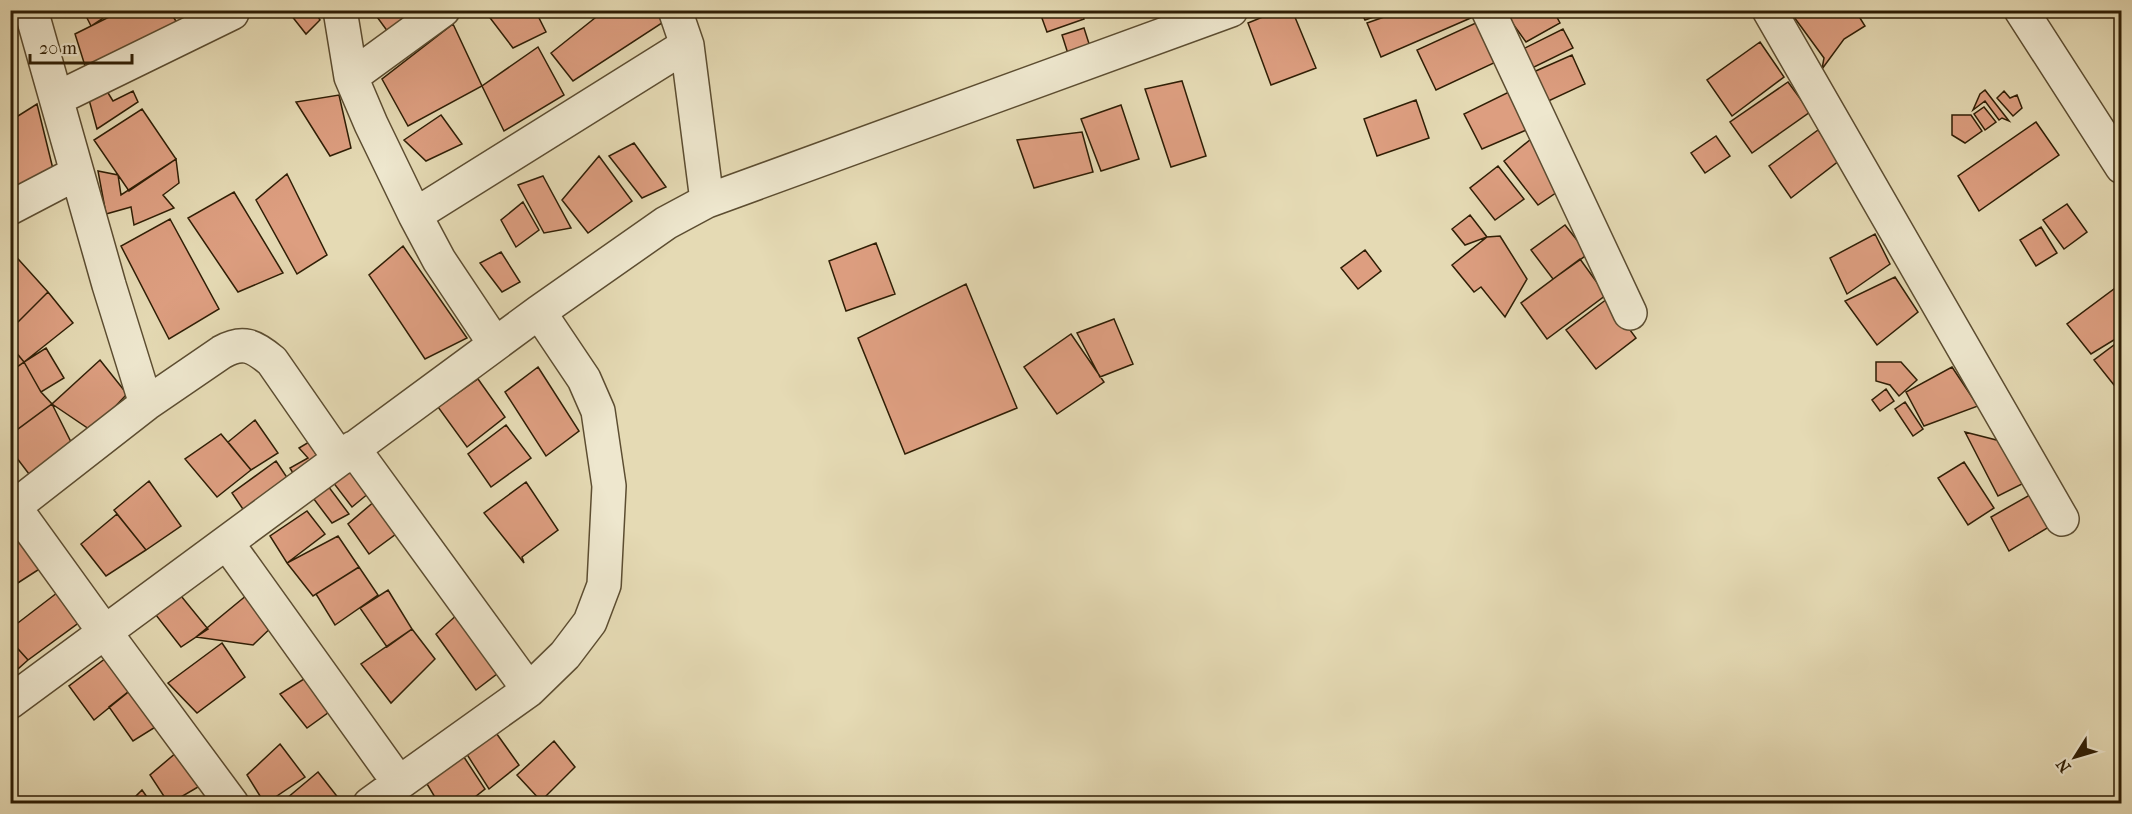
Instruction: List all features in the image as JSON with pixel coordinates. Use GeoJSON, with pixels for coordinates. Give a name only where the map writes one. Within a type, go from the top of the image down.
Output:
{"type":"FeatureCollection","features":[{"type":"Feature","properties":{"kind":"street"},"geometry":{"type":"LineString","coordinates":[[31,10],[146,404]]}},
{"type":"Feature","properties":{"kind":"street"},"geometry":{"type":"LineString","coordinates":[[340,10],[351,78],[371,124],[439,260],[495,344]]}},
{"type":"Feature","properties":{"kind":"street"},"geometry":{"type":"LineString","coordinates":[[351,78],[443,10]]}},
{"type":"Feature","properties":{"kind":"street"},"geometry":{"type":"LineString","coordinates":[[675,10],[687,45],[707,201]]}},
{"type":"Feature","properties":{"kind":"street"},"geometry":{"type":"LineString","coordinates":[[10,702],[495,344],[666,223],[707,201],[1231,10]]}},
{"type":"Feature","properties":{"kind":"street"},"geometry":{"type":"LineString","coordinates":[[1488,10],[1630,313]]}},
{"type":"Feature","properties":{"kind":"street"},"geometry":{"type":"LineString","coordinates":[[1769,10],[2062,519]]}},
{"type":"Feature","properties":{"kind":"street"},"geometry":{"type":"LineString","coordinates":[[2021,10],[2121,167]]}},
{"type":"Feature","properties":{"kind":"street"},"geometry":{"type":"LineString","coordinates":[[58,98],[232,14]]}},
{"type":"Feature","properties":{"kind":"street"},"geometry":{"type":"LineString","coordinates":[[415,215],[687,45]]}},
{"type":"Feature","properties":{"kind":"street"},"geometry":{"type":"LineString","coordinates":[[10,208],[77,173]]}},
{"type":"Feature","properties":{"kind":"street"},"geometry":{"type":"LineString","coordinates":[[370,804],[529,690],[565,655],[590,622],[604,585],[609,486],[598,411],[584,379],[539,312]]}},
{"type":"Feature","properties":{"kind":"street"},"geometry":{"type":"LineString","coordinates":[[232,804],[12,504],[146,404],[233,346],[246,345],[260,351],[272,361],[347,453],[529,690]]}},
{"type":"Feature","properties":{"kind":"street"},"geometry":{"type":"LineString","coordinates":[[227,543],[399,783]]}},
{"type":"Feature","properties":{"kind":"building"},"geometry":{"type":"Polygon","coordinates":[[[83,10],[115,10],[91,26],[83,10]]]}},
{"type":"Feature","properties":{"kind":"building"},"geometry":{"type":"Polygon","coordinates":[[[123,10],[169,10],[179,26],[86,69],[75,34],[123,10]]]}},
{"type":"Feature","properties":{"kind":"building"},"geometry":{"type":"Polygon","coordinates":[[[287,10],[314,10],[320,20],[306,34],[287,10]]]}},
{"type":"Feature","properties":{"kind":"building"},"geometry":{"type":"Polygon","coordinates":[[[372,10],[423,10],[388,32],[372,10]]]}},
{"type":"Feature","properties":{"kind":"building"},"geometry":{"type":"Polygon","coordinates":[[[484,10],[535,10],[546,32],[513,48],[484,10]]]}},
{"type":"Feature","properties":{"kind":"building"},"geometry":{"type":"Polygon","coordinates":[[[605,10],[657,10],[662,23],[573,81],[551,53],[605,10]]]}},
{"type":"Feature","properties":{"kind":"building"},"geometry":{"type":"Polygon","coordinates":[[[1039,10],[1081,10],[1084,19],[1047,32],[1039,10]]]}},
{"type":"Feature","properties":{"kind":"building"},"geometry":{"type":"Polygon","coordinates":[[[1280,10],[1292,10],[1316,68],[1271,85],[1248,23],[1280,10]]]}},
{"type":"Feature","properties":{"kind":"building"},"geometry":{"type":"Polygon","coordinates":[[[1360,10],[1393,10],[1365,20],[1360,10]]]}},
{"type":"Feature","properties":{"kind":"building"},"geometry":{"type":"Polygon","coordinates":[[[1404,10],[1429,10],[1473,17],[1381,57],[1367,23],[1404,10]]]}},
{"type":"Feature","properties":{"kind":"building"},"geometry":{"type":"Polygon","coordinates":[[[1449,10],[1470,10],[1473,17],[1449,10]]]}},
{"type":"Feature","properties":{"kind":"building"},"geometry":{"type":"Polygon","coordinates":[[[1503,10],[1553,10],[1560,23],[1526,42],[1503,10]]]}},
{"type":"Feature","properties":{"kind":"building"},"geometry":{"type":"Polygon","coordinates":[[[1801,10],[1855,10],[1865,26],[1844,39],[1822,69],[1824,58],[1794,17],[1801,10]]]}},
{"type":"Feature","properties":{"kind":"building"},"geometry":{"type":"Polygon","coordinates":[[[1478,22],[1496,62],[1436,90],[1417,50],[1478,22]]]}},
{"type":"Feature","properties":{"kind":"building"},"geometry":{"type":"Polygon","coordinates":[[[453,24],[482,86],[408,126],[382,79],[453,24]]]}},
{"type":"Feature","properties":{"kind":"building"},"geometry":{"type":"Polygon","coordinates":[[[1084,28],[1092,53],[1070,60],[1062,35],[1084,28]]]}},
{"type":"Feature","properties":{"kind":"building"},"geometry":{"type":"Polygon","coordinates":[[[1563,29],[1573,48],[1526,71],[1517,52],[1563,29]]]}},
{"type":"Feature","properties":{"kind":"building"},"geometry":{"type":"Polygon","coordinates":[[[1760,42],[1784,77],[1732,116],[1707,80],[1760,42]]]}},
{"type":"Feature","properties":{"kind":"building"},"geometry":{"type":"Polygon","coordinates":[[[538,47],[564,95],[504,131],[482,86],[538,47]]]}},
{"type":"Feature","properties":{"kind":"building"},"geometry":{"type":"Polygon","coordinates":[[[1572,55],[1585,84],[1542,104],[1529,74],[1572,55]]]}},
{"type":"Feature","properties":{"kind":"building"},"geometry":{"type":"Polygon","coordinates":[[[1182,81],[1206,156],[1171,167],[1145,89],[1182,81]]]}},
{"type":"Feature","properties":{"kind":"building"},"geometry":{"type":"Polygon","coordinates":[[[1788,82],[1810,112],[1752,153],[1730,122],[1788,82]]]}},
{"type":"Feature","properties":{"kind":"building"},"geometry":{"type":"Polygon","coordinates":[[[105,88],[113,101],[133,91],[138,102],[97,129],[88,96],[105,88]]]}},
{"type":"Feature","properties":{"kind":"building"},"geometry":{"type":"Polygon","coordinates":[[[1513,90],[1531,128],[1482,149],[1464,114],[1513,90]]]}},
{"type":"Feature","properties":{"kind":"building"},"geometry":{"type":"Polygon","coordinates":[[[1985,90],[2009,121],[2002,118],[1999,120],[1985,101],[1973,110],[1980,94],[1985,90]]]}},
{"type":"Feature","properties":{"kind":"building"},"geometry":{"type":"Polygon","coordinates":[[[2004,91],[2010,98],[2017,95],[2022,108],[2013,116],[1997,98],[2004,91]]]}},
{"type":"Feature","properties":{"kind":"building"},"geometry":{"type":"Polygon","coordinates":[[[339,95],[351,148],[330,156],[296,102],[339,95]]]}},
{"type":"Feature","properties":{"kind":"building"},"geometry":{"type":"Polygon","coordinates":[[[1416,100],[1429,138],[1377,156],[1364,119],[1416,100]]]}},
{"type":"Feature","properties":{"kind":"building"},"geometry":{"type":"Polygon","coordinates":[[[37,104],[53,169],[10,195],[10,121],[37,104]]]}},
{"type":"Feature","properties":{"kind":"building"},"geometry":{"type":"Polygon","coordinates":[[[1121,105],[1139,159],[1101,171],[1081,119],[1121,105]]]}},
{"type":"Feature","properties":{"kind":"building"},"geometry":{"type":"Polygon","coordinates":[[[1984,107],[1996,122],[1985,130],[1974,114],[1984,107]]]}},
{"type":"Feature","properties":{"kind":"building"},"geometry":{"type":"Polygon","coordinates":[[[142,109],[176,159],[129,191],[94,140],[142,109]]]}},
{"type":"Feature","properties":{"kind":"building"},"geometry":{"type":"Polygon","coordinates":[[[441,115],[462,144],[426,161],[404,140],[441,115]]]}},
{"type":"Feature","properties":{"kind":"building"},"geometry":{"type":"Polygon","coordinates":[[[1952,115],[1971,115],[1982,131],[1965,143],[1952,135],[1952,115]]]}},
{"type":"Feature","properties":{"kind":"building"},"geometry":{"type":"Polygon","coordinates":[[[2036,122],[2059,155],[1979,211],[1958,176],[2036,122]]]}},
{"type":"Feature","properties":{"kind":"building"},"geometry":{"type":"Polygon","coordinates":[[[1818,130],[1840,160],[1791,198],[1769,166],[1818,130]]]}},
{"type":"Feature","properties":{"kind":"building"},"geometry":{"type":"Polygon","coordinates":[[[1082,132],[1093,172],[1034,188],[1017,140],[1082,132]]]}},
{"type":"Feature","properties":{"kind":"building"},"geometry":{"type":"Polygon","coordinates":[[[1716,136],[1730,156],[1705,173],[1691,153],[1716,136]]]}},
{"type":"Feature","properties":{"kind":"building"},"geometry":{"type":"Polygon","coordinates":[[[1531,139],[1566,186],[1538,205],[1504,161],[1531,139]]]}},
{"type":"Feature","properties":{"kind":"building"},"geometry":{"type":"Polygon","coordinates":[[[634,143],[666,187],[642,198],[609,156],[634,143]]]}},
{"type":"Feature","properties":{"kind":"building"},"geometry":{"type":"Polygon","coordinates":[[[599,156],[632,201],[588,233],[562,200],[599,156]]]}},
{"type":"Feature","properties":{"kind":"building"},"geometry":{"type":"Polygon","coordinates":[[[176,159],[179,183],[163,195],[174,208],[134,225],[131,207],[106,214],[98,171],[118,175],[121,195],[176,159]]]}},
{"type":"Feature","properties":{"kind":"building"},"geometry":{"type":"Polygon","coordinates":[[[1498,166],[1524,199],[1495,220],[1470,188],[1498,166]]]}},
{"type":"Feature","properties":{"kind":"building"},"geometry":{"type":"Polygon","coordinates":[[[287,174],[327,255],[297,274],[256,200],[287,174]]]}},
{"type":"Feature","properties":{"kind":"building"},"geometry":{"type":"Polygon","coordinates":[[[543,176],[571,228],[544,233],[518,185],[543,176]]]}},
{"type":"Feature","properties":{"kind":"building"},"geometry":{"type":"Polygon","coordinates":[[[234,192],[283,273],[238,292],[188,218],[234,192]]]}},
{"type":"Feature","properties":{"kind":"building"},"geometry":{"type":"Polygon","coordinates":[[[523,202],[539,230],[516,247],[501,220],[523,202]]]}},
{"type":"Feature","properties":{"kind":"building"},"geometry":{"type":"Polygon","coordinates":[[[2067,204],[2087,232],[2064,249],[2043,220],[2067,204]]]}},
{"type":"Feature","properties":{"kind":"building"},"geometry":{"type":"Polygon","coordinates":[[[1470,215],[1487,237],[1465,245],[1452,229],[1470,215]]]}},
{"type":"Feature","properties":{"kind":"building"},"geometry":{"type":"Polygon","coordinates":[[[170,219],[219,309],[169,339],[121,246],[170,219]]]}},
{"type":"Feature","properties":{"kind":"building"},"geometry":{"type":"Polygon","coordinates":[[[1565,225],[1588,254],[1553,279],[1531,250],[1565,225]]]}},
{"type":"Feature","properties":{"kind":"building"},"geometry":{"type":"Polygon","coordinates":[[[2041,227],[2057,253],[2036,266],[2020,240],[2041,227]]]}},
{"type":"Feature","properties":{"kind":"building"},"geometry":{"type":"Polygon","coordinates":[[[1875,234],[1890,264],[1847,294],[1830,258],[1875,234]]]}},
{"type":"Feature","properties":{"kind":"building"},"geometry":{"type":"Polygon","coordinates":[[[1500,236],[1527,279],[1505,317],[1481,287],[1474,292],[1452,265],[1487,237],[1500,236]]]}},
{"type":"Feature","properties":{"kind":"building"},"geometry":{"type":"Polygon","coordinates":[[[876,243],[895,294],[846,311],[829,261],[876,243]]]}},
{"type":"Feature","properties":{"kind":"building"},"geometry":{"type":"Polygon","coordinates":[[[403,246],[467,338],[425,359],[369,275],[403,246]]]}},
{"type":"Feature","properties":{"kind":"building"},"geometry":{"type":"Polygon","coordinates":[[[10,250],[48,292],[10,330],[10,250]]]}},
{"type":"Feature","properties":{"kind":"building"},"geometry":{"type":"Polygon","coordinates":[[[1365,250],[1381,271],[1358,289],[1341,268],[1365,250]]]}},
{"type":"Feature","properties":{"kind":"building"},"geometry":{"type":"Polygon","coordinates":[[[501,252],[520,282],[502,292],[480,263],[501,252]]]}},
{"type":"Feature","properties":{"kind":"building"},"geometry":{"type":"Polygon","coordinates":[[[1580,259],[1606,295],[1547,339],[1521,303],[1580,259]]]}},
{"type":"Feature","properties":{"kind":"building"},"geometry":{"type":"Polygon","coordinates":[[[1895,277],[1918,312],[1877,345],[1845,301],[1895,277]]]}},
{"type":"Feature","properties":{"kind":"building"},"geometry":{"type":"Polygon","coordinates":[[[2122,283],[2122,335],[2091,354],[2067,324],[2122,283]]]}},
{"type":"Feature","properties":{"kind":"building"},"geometry":{"type":"Polygon","coordinates":[[[966,284],[1017,408],[905,454],[858,338],[966,284]]]}},
{"type":"Feature","properties":{"kind":"building"},"geometry":{"type":"Polygon","coordinates":[[[48,292],[73,323],[24,362],[10,345],[10,330],[48,292]]]}},
{"type":"Feature","properties":{"kind":"building"},"geometry":{"type":"Polygon","coordinates":[[[1607,299],[1636,338],[1596,369],[1566,330],[1607,299]]]}},
{"type":"Feature","properties":{"kind":"building"},"geometry":{"type":"Polygon","coordinates":[[[1114,319],[1133,364],[1100,377],[1077,333],[1114,319]]]}},
{"type":"Feature","properties":{"kind":"building"},"geometry":{"type":"Polygon","coordinates":[[[1071,334],[1104,382],[1057,414],[1024,367],[1071,334]]]}},
{"type":"Feature","properties":{"kind":"building"},"geometry":{"type":"Polygon","coordinates":[[[2122,339],[2122,395],[2094,360],[2122,339]]]}},
{"type":"Feature","properties":{"kind":"building"},"geometry":{"type":"Polygon","coordinates":[[[10,345],[24,362],[10,372],[10,345]]]}},
{"type":"Feature","properties":{"kind":"building"},"geometry":{"type":"Polygon","coordinates":[[[46,348],[64,378],[41,392],[24,362],[46,348]]]}},
{"type":"Feature","properties":{"kind":"building"},"geometry":{"type":"Polygon","coordinates":[[[100,360],[127,394],[92,431],[52,404],[100,360]]]}},
{"type":"Feature","properties":{"kind":"building"},"geometry":{"type":"Polygon","coordinates":[[[24,362],[41,392],[52,404],[10,435],[10,372],[24,362]]]}},
{"type":"Feature","properties":{"kind":"building"},"geometry":{"type":"Polygon","coordinates":[[[1876,362],[1901,362],[1917,380],[1899,396],[1890,385],[1876,381],[1876,362]]]}},
{"type":"Feature","properties":{"kind":"building"},"geometry":{"type":"Polygon","coordinates":[[[538,367],[579,431],[546,456],[505,392],[538,367]]]}},
{"type":"Feature","properties":{"kind":"building"},"geometry":{"type":"Polygon","coordinates":[[[1952,367],[1978,406],[1924,426],[1906,392],[1952,367]]]}},
{"type":"Feature","properties":{"kind":"building"},"geometry":{"type":"Polygon","coordinates":[[[478,379],[505,417],[467,447],[438,407],[478,379]]]}},
{"type":"Feature","properties":{"kind":"building"},"geometry":{"type":"Polygon","coordinates":[[[1886,389],[1894,401],[1880,411],[1872,400],[1886,389]]]}},
{"type":"Feature","properties":{"kind":"building"},"geometry":{"type":"Polygon","coordinates":[[[1905,402],[1923,429],[1913,436],[1895,409],[1905,402]]]}},
{"type":"Feature","properties":{"kind":"building"},"geometry":{"type":"Polygon","coordinates":[[[52,404],[76,452],[29,474],[10,449],[10,435],[52,404]]]}},
{"type":"Feature","properties":{"kind":"building"},"geometry":{"type":"Polygon","coordinates":[[[255,420],[278,453],[251,470],[228,442],[255,420]]]}},
{"type":"Feature","properties":{"kind":"building"},"geometry":{"type":"Polygon","coordinates":[[[506,425],[531,458],[491,487],[468,454],[506,425]]]}},
{"type":"Feature","properties":{"kind":"building"},"geometry":{"type":"Polygon","coordinates":[[[1965,432],[2008,443],[2028,481],[1998,496],[1965,432]]]}},
{"type":"Feature","properties":{"kind":"building"},"geometry":{"type":"Polygon","coordinates":[[[221,434],[251,470],[217,497],[185,459],[221,434]]]}},
{"type":"Feature","properties":{"kind":"building"},"geometry":{"type":"Polygon","coordinates":[[[309,442],[320,461],[297,480],[290,468],[308,458],[299,448],[309,442]]]}},
{"type":"Feature","properties":{"kind":"building"},"geometry":{"type":"Polygon","coordinates":[[[276,461],[292,485],[249,518],[232,493],[276,461]]]}},
{"type":"Feature","properties":{"kind":"building"},"geometry":{"type":"Polygon","coordinates":[[[1964,462],[1994,508],[1968,525],[1938,478],[1964,462]]]}},
{"type":"Feature","properties":{"kind":"building"},"geometry":{"type":"Polygon","coordinates":[[[346,464],[369,493],[352,507],[329,477],[346,464]]]}},
{"type":"Feature","properties":{"kind":"building"},"geometry":{"type":"Polygon","coordinates":[[[322,478],[349,514],[332,523],[307,490],[322,478]]]}},
{"type":"Feature","properties":{"kind":"building"},"geometry":{"type":"Polygon","coordinates":[[[149,481],[181,526],[146,550],[114,510],[149,481]]]}},
{"type":"Feature","properties":{"kind":"building"},"geometry":{"type":"Polygon","coordinates":[[[526,482],[558,530],[522,557],[524,563],[484,513],[526,482]]]}},
{"type":"Feature","properties":{"kind":"building"},"geometry":{"type":"Polygon","coordinates":[[[2035,492],[2049,527],[2009,551],[1991,517],[2035,492]]]}},
{"type":"Feature","properties":{"kind":"building"},"geometry":{"type":"Polygon","coordinates":[[[376,500],[400,531],[369,554],[348,524],[376,500]]]}},
{"type":"Feature","properties":{"kind":"building"},"geometry":{"type":"Polygon","coordinates":[[[307,511],[325,534],[287,563],[270,536],[307,511]]]}},
{"type":"Feature","properties":{"kind":"building"},"geometry":{"type":"Polygon","coordinates":[[[117,514],[146,550],[106,576],[81,544],[117,514]]]}},
{"type":"Feature","properties":{"kind":"building"},"geometry":{"type":"Polygon","coordinates":[[[338,536],[359,567],[313,596],[287,563],[338,536]]]}},
{"type":"Feature","properties":{"kind":"building"},"geometry":{"type":"Polygon","coordinates":[[[21,541],[41,568],[10,588],[10,546],[21,541]]]}},
{"type":"Feature","properties":{"kind":"building"},"geometry":{"type":"Polygon","coordinates":[[[359,567],[378,595],[335,625],[316,594],[359,567]]]}},
{"type":"Feature","properties":{"kind":"building"},"geometry":{"type":"Polygon","coordinates":[[[66,586],[88,616],[28,660],[10,640],[10,629],[66,586]]]}},
{"type":"Feature","properties":{"kind":"building"},"geometry":{"type":"Polygon","coordinates":[[[253,590],[277,622],[253,645],[196,637],[253,590]]]}},
{"type":"Feature","properties":{"kind":"building"},"geometry":{"type":"Polygon","coordinates":[[[388,590],[412,629],[387,647],[360,608],[388,590]]]}},
{"type":"Feature","properties":{"kind":"building"},"geometry":{"type":"Polygon","coordinates":[[[177,591],[208,629],[181,647],[152,610],[177,591]]]}},
{"type":"Feature","properties":{"kind":"building"},"geometry":{"type":"Polygon","coordinates":[[[461,611],[506,667],[476,690],[436,634],[461,611]]]}},
{"type":"Feature","properties":{"kind":"building"},"geometry":{"type":"Polygon","coordinates":[[[412,629],[435,659],[391,703],[361,664],[412,629]]]}},
{"type":"Feature","properties":{"kind":"building"},"geometry":{"type":"Polygon","coordinates":[[[10,640],[28,660],[10,676],[10,640]]]}},
{"type":"Feature","properties":{"kind":"building"},"geometry":{"type":"Polygon","coordinates":[[[222,643],[245,677],[197,713],[168,683],[222,643]]]}},
{"type":"Feature","properties":{"kind":"building"},"geometry":{"type":"Polygon","coordinates":[[[114,652],[138,684],[94,720],[69,686],[114,652]]]}},
{"type":"Feature","properties":{"kind":"building"},"geometry":{"type":"Polygon","coordinates":[[[315,672],[336,707],[307,728],[280,694],[315,672]]]}},
{"type":"Feature","properties":{"kind":"building"},"geometry":{"type":"Polygon","coordinates":[[[138,684],[165,721],[133,741],[109,707],[138,684]]]}},
{"type":"Feature","properties":{"kind":"building"},"geometry":{"type":"Polygon","coordinates":[[[489,723],[519,765],[489,789],[461,745],[489,723]]]}},
{"type":"Feature","properties":{"kind":"building"},"geometry":{"type":"Polygon","coordinates":[[[554,741],[575,767],[541,801],[517,775],[554,741]]]}},
{"type":"Feature","properties":{"kind":"building"},"geometry":{"type":"Polygon","coordinates":[[[280,744],[305,777],[265,804],[247,775],[280,744]]]}},
{"type":"Feature","properties":{"kind":"building"},"geometry":{"type":"Polygon","coordinates":[[[184,746],[210,780],[169,804],[150,775],[184,746]]]}},
{"type":"Feature","properties":{"kind":"building"},"geometry":{"type":"Polygon","coordinates":[[[458,748],[485,789],[466,804],[439,804],[424,779],[458,748]]]}},
{"type":"Feature","properties":{"kind":"building"},"geometry":{"type":"Polygon","coordinates":[[[318,772],[343,804],[280,804],[318,772]]]}},
{"type":"Feature","properties":{"kind":"building"},"geometry":{"type":"Polygon","coordinates":[[[142,790],[152,804],[128,804],[142,790]]]}}]}
